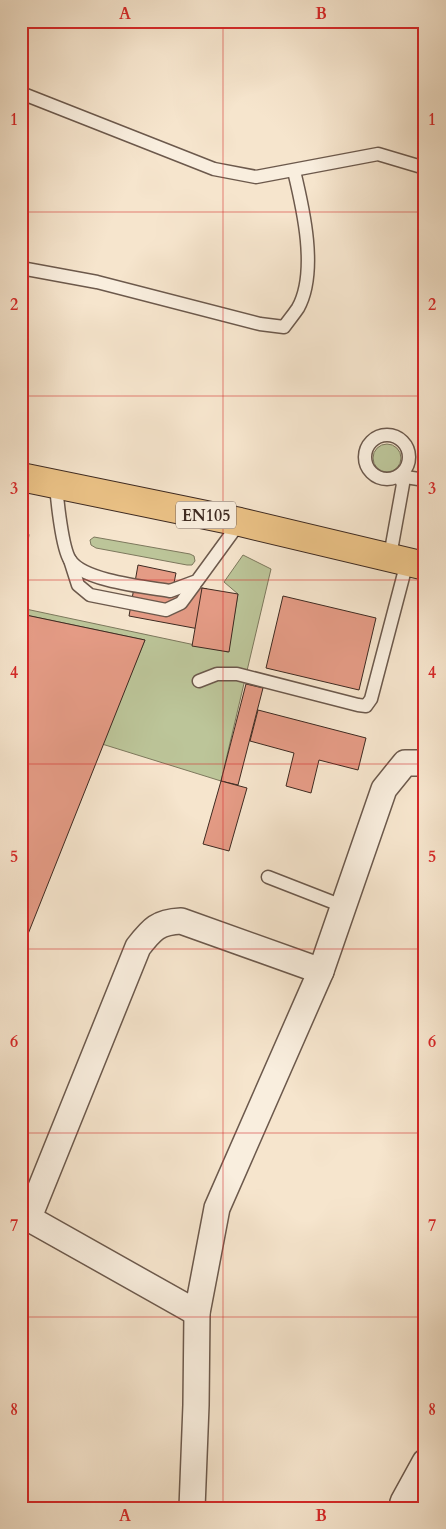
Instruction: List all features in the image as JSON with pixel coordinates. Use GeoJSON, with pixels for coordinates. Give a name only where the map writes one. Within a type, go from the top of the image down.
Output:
{"type":"FeatureCollection","features":[{"type":"Feature","properties":{"kind":"main road","name":"EN105"},"geometry":{"type":"LineString","coordinates":[[21,477],[240,522],[407,561]]}},
{"type":"Feature","properties":{"kind":"street"},"geometry":{"type":"LineString","coordinates":[[194,1508],[197,1313],[217,1208],[321,970],[345,907],[384,789],[405,764],[425,763]]}},
{"type":"Feature","properties":{"kind":"street"},"geometry":{"type":"LineString","coordinates":[[197,1313],[25,1216],[138,947],[148,934],[163,922],[181,921],[321,970]]}},
{"type":"Feature","properties":{"kind":"street"},"geometry":{"type":"LineString","coordinates":[[404,1508],[403,1502],[425,1462]]}},
{"type":"Feature","properties":{"kind":"lane"},"geometry":{"type":"LineString","coordinates":[[21,92],[214,169],[256,177],[378,154],[425,168]]}},
{"type":"Feature","properties":{"kind":"lane"},"geometry":{"type":"LineString","coordinates":[[21,268],[97,282],[260,324],[284,327],[299,306],[307,277],[305,216],[294,171]]}},
{"type":"Feature","properties":{"kind":"lane"},"geometry":{"type":"LineString","coordinates":[[199,681],[217,674],[237,674],[366,706],[371,699],[407,561],[403,484],[399,476],[425,480]]}},
{"type":"Feature","properties":{"kind":"lane"},"geometry":{"type":"LineString","coordinates":[[56,484],[59,515],[70,560],[78,585],[90,595],[166,610],[180,603],[240,522]]}},
{"type":"Feature","properties":{"kind":"lane"},"geometry":{"type":"LineString","coordinates":[[70,560],[91,576],[170,591],[197,581]]}},
{"type":"Feature","properties":{"kind":"lane"},"geometry":{"type":"LineString","coordinates":[[268,877],[345,907]]}},
{"type":"Feature","properties":{"kind":"green space"},"geometry":{"type":"Polygon","coordinates":[[[387,444],[397,448],[401,458],[397,468],[387,472],[377,468],[373,458],[377,448],[387,444]]]}},
{"type":"Feature","properties":{"kind":"green space"},"geometry":{"type":"Polygon","coordinates":[[[21,511],[29,535],[21,581],[21,511]]]}},
{"type":"Feature","properties":{"kind":"green space"},"geometry":{"type":"Polygon","coordinates":[[[94,537],[190,554],[194,556],[195,561],[192,565],[187,565],[96,548],[91,545],[90,540],[94,537]]]}},
{"type":"Feature","properties":{"kind":"green space"},"geometry":{"type":"Polygon","coordinates":[[[243,555],[271,569],[221,781],[102,744],[145,640],[21,614],[21,608],[228,652],[238,594],[224,582],[243,555]]]}},
{"type":"Feature","properties":{"kind":"building"},"geometry":{"type":"Polygon","coordinates":[[[425,442],[425,465],[421,465],[425,442]]]}},
{"type":"Feature","properties":{"kind":"building"},"geometry":{"type":"Polygon","coordinates":[[[138,565],[176,573],[174,583],[207,589],[199,629],[129,616],[138,565]]]}},
{"type":"Feature","properties":{"kind":"building"},"geometry":{"type":"Polygon","coordinates":[[[202,588],[238,594],[229,652],[192,646],[202,588]]]}},
{"type":"Feature","properties":{"kind":"building"},"geometry":{"type":"Polygon","coordinates":[[[283,596],[376,618],[359,690],[266,668],[283,596]]]}},
{"type":"Feature","properties":{"kind":"building"},"geometry":{"type":"Polygon","coordinates":[[[21,614],[145,640],[28,934],[21,933],[21,614]]]}},
{"type":"Feature","properties":{"kind":"building"},"geometry":{"type":"Polygon","coordinates":[[[246,684],[263,688],[238,785],[221,781],[246,684]]]}},
{"type":"Feature","properties":{"kind":"building"},"geometry":{"type":"Polygon","coordinates":[[[258,710],[366,738],[358,770],[319,760],[311,793],[286,786],[294,753],[250,741],[258,710]]]}},
{"type":"Feature","properties":{"kind":"building"},"geometry":{"type":"Polygon","coordinates":[[[221,781],[247,788],[229,851],[203,844],[221,781]]]}}]}
